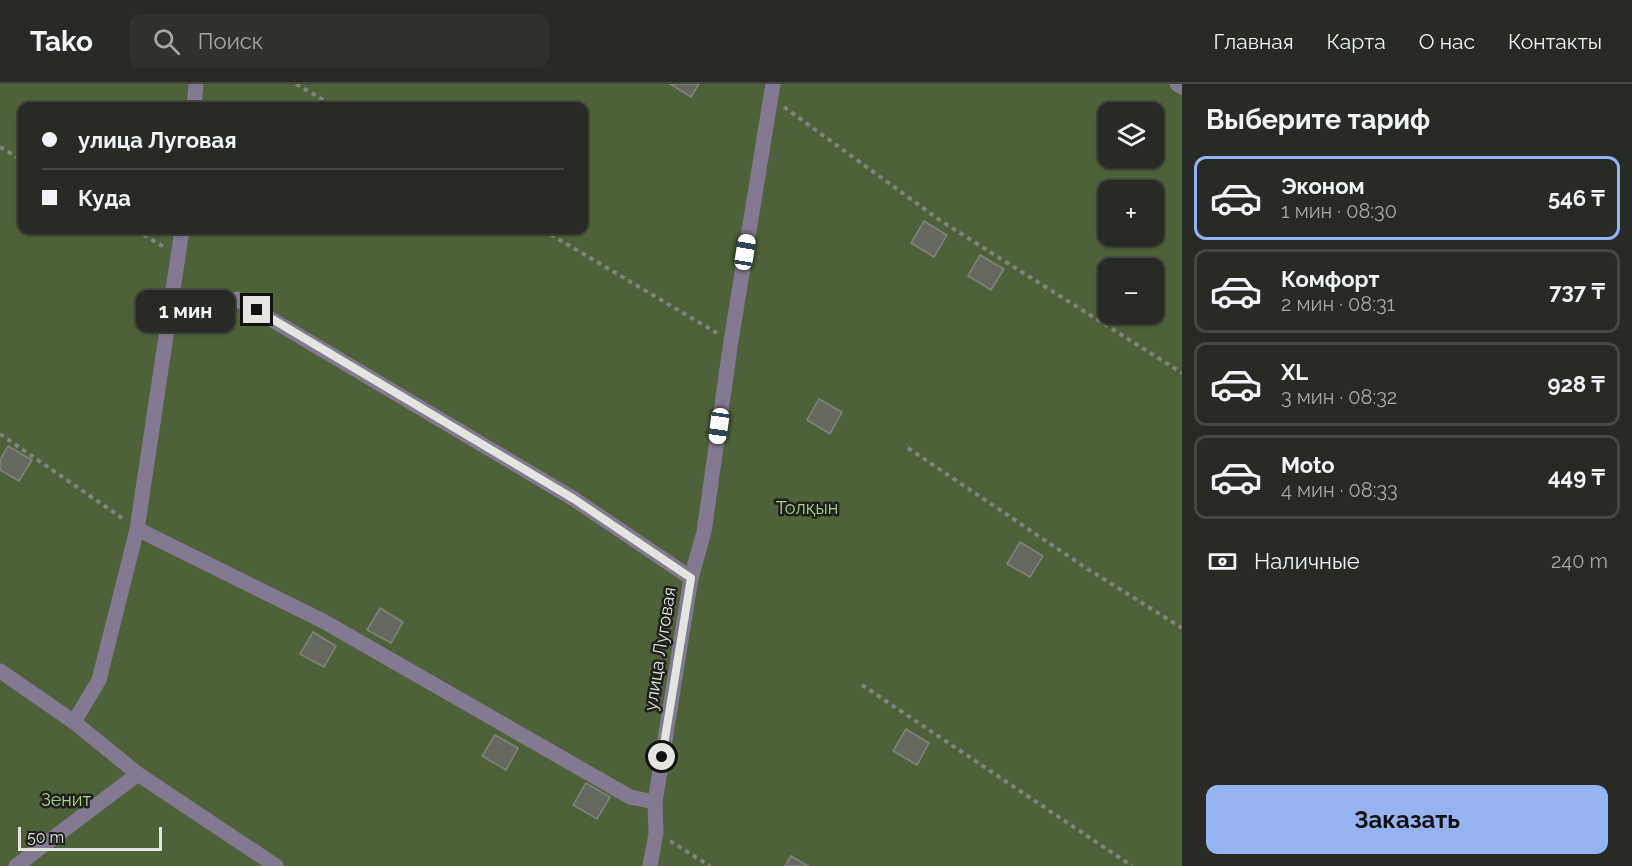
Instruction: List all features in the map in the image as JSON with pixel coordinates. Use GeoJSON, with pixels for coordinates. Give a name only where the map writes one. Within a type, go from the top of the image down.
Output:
{"type":"FeatureCollection","features":[{"type":"Feature","properties":{"kind":"street"},"geometry":{"type":"LineString","coordinates":[[194,102],[196,84]]}},
{"type":"Feature","properties":{"kind":"street"},"geometry":{"type":"LineString","coordinates":[[1177,84],[1182,87]]}},
{"type":"Feature","properties":{"kind":"street","name":"улица Луговая"},"geometry":{"type":"LineString","coordinates":[[650,866],[656,833],[655,802],[691,578],[704,532],[731,341],[771,90]]}},
{"type":"Feature","properties":{"kind":"street"},"geometry":{"type":"LineString","coordinates":[[74,722],[99,680],[137,529],[182,234]]}},
{"type":"Feature","properties":{"kind":"street"},"geometry":{"type":"LineString","coordinates":[[237,298],[574,499],[691,578]]}},
{"type":"Feature","properties":{"kind":"street"},"geometry":{"type":"LineString","coordinates":[[137,529],[323,621],[630,797],[655,802]]}},
{"type":"Feature","properties":{"kind":"street"},"geometry":{"type":"LineString","coordinates":[[0,671],[74,722],[138,774],[276,866]]}},
{"type":"Feature","properties":{"kind":"street"},"geometry":{"type":"LineString","coordinates":[[16,866],[138,774]]}},
{"type":"Feature","properties":{"kind":"path"},"geometry":{"type":"LineString","coordinates":[[296,84],[327,102]]}},
{"type":"Feature","properties":{"kind":"path"},"geometry":{"type":"LineString","coordinates":[[771,90],[941,221],[1182,373]]}},
{"type":"Feature","properties":{"kind":"path"},"geometry":{"type":"LineString","coordinates":[[0,147],[18,158]]}},
{"type":"Feature","properties":{"kind":"path"},"geometry":{"type":"LineString","coordinates":[[143,234],[180,256]]}},
{"type":"Feature","properties":{"kind":"path"},"geometry":{"type":"LineString","coordinates":[[550,234],[731,341]]}},
{"type":"Feature","properties":{"kind":"path"},"geometry":{"type":"LineString","coordinates":[[0,434],[137,529]]}},
{"type":"Feature","properties":{"kind":"path"},"geometry":{"type":"LineString","coordinates":[[908,448],[1083,566],[1182,628]]}},
{"type":"Feature","properties":{"kind":"path"},"geometry":{"type":"LineString","coordinates":[[862,685],[1131,866]]}},
{"type":"Feature","properties":{"kind":"path"},"geometry":{"type":"LineString","coordinates":[[656,833],[710,866]]}},
{"type":"Feature","properties":{"kind":"green space","name":"Толқын"},"geometry":{"type":"Polygon","coordinates":[[[0,84],[1182,84],[1182,866],[0,866],[0,84]]]}},
{"type":"Feature","properties":{"kind":"building"},"geometry":{"type":"Polygon","coordinates":[[[670,84],[699,84],[691,97],[670,84]]]}},
{"type":"Feature","properties":{"kind":"building"},"geometry":{"type":"Polygon","coordinates":[[[924,221],[947,235],[934,257],[911,243],[924,221]]]}},
{"type":"Feature","properties":{"kind":"building"},"geometry":{"type":"Polygon","coordinates":[[[980,255],[1004,269],[991,290],[968,276],[980,255]]]}},
{"type":"Feature","properties":{"kind":"building"},"geometry":{"type":"Polygon","coordinates":[[[819,399],[842,412],[830,434],[807,420],[819,399]]]}},
{"type":"Feature","properties":{"kind":"building"},"geometry":{"type":"Polygon","coordinates":[[[8,446],[32,460],[19,481],[0,470],[0,460],[8,446]]]}},
{"type":"Feature","properties":{"kind":"building"},"geometry":{"type":"Polygon","coordinates":[[[1020,542],[1043,556],[1030,577],[1007,564],[1020,542]]]}},
{"type":"Feature","properties":{"kind":"building"},"geometry":{"type":"Polygon","coordinates":[[[380,608],[403,622],[391,643],[367,630],[380,608]]]}},
{"type":"Feature","properties":{"kind":"building"},"geometry":{"type":"Polygon","coordinates":[[[313,632],[336,646],[324,667],[300,654],[313,632]]]}},
{"type":"Feature","properties":{"kind":"building"},"geometry":{"type":"Polygon","coordinates":[[[906,729],[929,743],[917,765],[893,751],[906,729]]]}},
{"type":"Feature","properties":{"kind":"building"},"geometry":{"type":"Polygon","coordinates":[[[495,735],[518,748],[506,770],[482,756],[495,735]]]}},
{"type":"Feature","properties":{"kind":"building"},"geometry":{"type":"Polygon","coordinates":[[[586,783],[610,797],[597,819],[573,805],[586,783]]]}},
{"type":"Feature","properties":{"kind":"building"},"geometry":{"type":"Polygon","coordinates":[[[791,856],[808,866],[785,866],[791,856]]]}},
{"type":"Feature","properties":{"kind":"route"},"geometry":{"type":"LineString","coordinates":[[257,310],[442,418],[574,499],[691,578],[662,757]]}},
{"type":"Feature","properties":{"kind":"park label","name":"Зенит"},"geometry":{"type":"Point","coordinates":[66,800]}}]}
